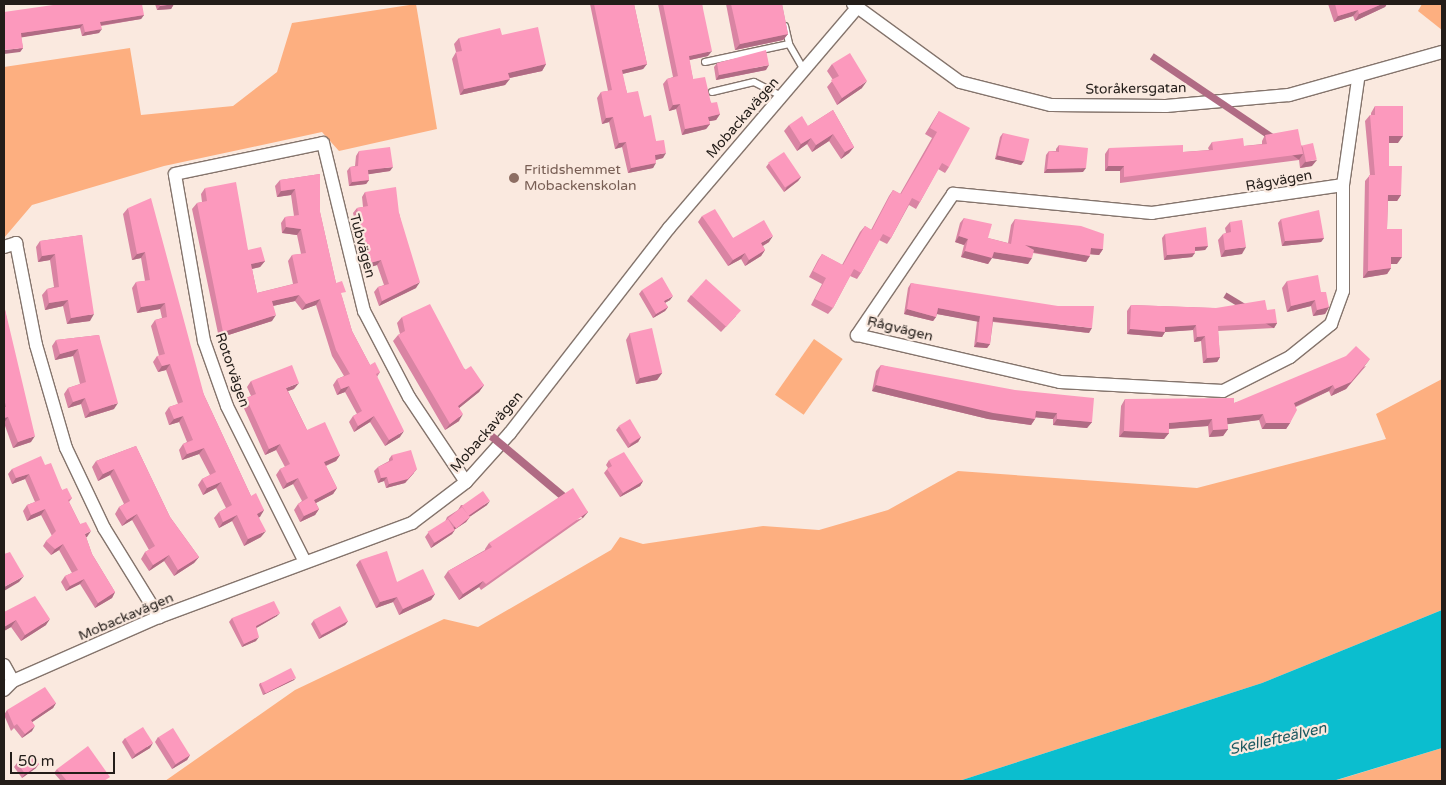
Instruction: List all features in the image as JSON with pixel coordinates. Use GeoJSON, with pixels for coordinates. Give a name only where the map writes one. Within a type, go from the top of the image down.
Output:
{"type":"FeatureCollection","features":[{"type":"Feature","properties":{"kind":"street","name":"Mobackavägen"},"geometry":{"type":"LineString","coordinates":[[8,685],[159,617],[412,522],[466,482],[510,433],[669,228],[782,96],[854,6]]}},
{"type":"Feature","properties":{"kind":"street","name":"Storåkersgatan"},"geometry":{"type":"LineString","coordinates":[[854,6],[960,82],[1051,105],[1183,104],[1290,95],[1358,79],[1442,52]]}},
{"type":"Feature","properties":{"kind":"street","name":"Rågvägen"},"geometry":{"type":"LineString","coordinates":[[1343,185],[1152,213],[953,194],[857,335],[1060,382],[1223,391],[1290,357],[1331,324],[1343,291],[1343,185],[1358,79]]}},
{"type":"Feature","properties":{"kind":"street","name":"Tubvägen"},"geometry":{"type":"LineString","coordinates":[[175,174],[324,143],[364,311],[409,397],[466,482]]}},
{"type":"Feature","properties":{"kind":"street","name":"Rotorvägen"},"geometry":{"type":"LineString","coordinates":[[175,174],[204,341],[226,406],[305,562]]}},
{"type":"Feature","properties":{"kind":"street"},"geometry":{"type":"LineString","coordinates":[[4,247],[16,243],[36,345],[66,448],[104,528],[159,617]]}},
{"type":"Feature","properties":{"kind":"street"},"geometry":{"type":"LineString","coordinates":[[4,665],[8,685]]}},
{"type":"Feature","properties":{"kind":"lane"},"geometry":{"type":"LineString","coordinates":[[784,20],[789,44],[804,68]]}},
{"type":"Feature","properties":{"kind":"lane"},"geometry":{"type":"LineString","coordinates":[[705,62],[789,44]]}},
{"type":"Feature","properties":{"kind":"lane"},"geometry":{"type":"LineString","coordinates":[[712,92],[754,82],[782,96]]}},
{"type":"Feature","properties":{"kind":"shaded area"},"geometry":{"type":"Polygon","coordinates":[[[416,4],[437,129],[339,151],[322,132],[164,166],[32,205],[4,238],[4,67],[130,48],[141,115],[233,106],[277,72],[292,23],[416,4]]]}},
{"type":"Feature","properties":{"kind":"shaded area"},"geometry":{"type":"Polygon","coordinates":[[[1422,4],[1442,4],[1442,30],[1418,11],[1422,4]]]}},
{"type":"Feature","properties":{"kind":"shaded area"},"geometry":{"type":"Polygon","coordinates":[[[814,339],[843,359],[804,415],[775,395],[814,339]]]}},
{"type":"Feature","properties":{"kind":"shaded area"},"geometry":{"type":"Polygon","coordinates":[[[1442,379],[1442,610],[1262,683],[959,781],[165,781],[295,690],[444,619],[478,627],[611,550],[620,537],[643,544],[763,526],[819,530],[888,510],[958,471],[1197,488],[1386,439],[1376,414],[1442,379]]]}},
{"type":"Feature","properties":{"kind":"shaded area"},"geometry":{"type":"Polygon","coordinates":[[[1442,748],[1442,781],[1333,781],[1347,777],[1442,748]]]}},
{"type":"Feature","properties":{"kind":"water","name":"Skellefteälven"},"geometry":{"type":"Polygon","coordinates":[[[1442,610],[1442,748],[1333,781],[959,781],[1262,683],[1442,610]]]}},
{"type":"Feature","properties":{"kind":"building"},"geometry":{"type":"Polygon","coordinates":[[[60,4],[142,4],[144,15],[100,22],[102,29],[85,32],[83,24],[21,33],[23,48],[4,50],[4,12],[60,4]]]}},
{"type":"Feature","properties":{"kind":"building"},"geometry":{"type":"Polygon","coordinates":[[[594,4],[634,4],[647,64],[622,70],[627,93],[638,91],[644,117],[651,115],[656,141],[664,140],[666,153],[655,155],[656,163],[631,168],[626,142],[619,143],[613,117],[606,118],[601,92],[612,90],[594,4]]]}},
{"type":"Feature","properties":{"kind":"building"},"geometry":{"type":"Polygon","coordinates":[[[663,4],[702,4],[712,51],[689,56],[693,79],[705,77],[711,103],[717,102],[720,114],[708,117],[710,124],[685,129],[680,104],[673,105],[667,79],[678,76],[663,4]]]}},
{"type":"Feature","properties":{"kind":"building"},"geometry":{"type":"Polygon","coordinates":[[[731,4],[782,4],[788,34],[740,44],[731,4]]]}},
{"type":"Feature","properties":{"kind":"building"},"geometry":{"type":"Polygon","coordinates":[[[1335,4],[1382,4],[1359,14],[1358,10],[1338,16],[1335,4]]]}},
{"type":"Feature","properties":{"kind":"building"},"geometry":{"type":"Polygon","coordinates":[[[538,27],[546,64],[508,73],[510,79],[464,89],[456,52],[462,51],[459,38],[500,28],[502,35],[538,27]]]}},
{"type":"Feature","properties":{"kind":"building"},"geometry":{"type":"Polygon","coordinates":[[[766,50],[769,65],[719,75],[717,63],[766,50]]]}},
{"type":"Feature","properties":{"kind":"building"},"geometry":{"type":"Polygon","coordinates":[[[850,53],[867,81],[842,98],[831,80],[839,76],[832,64],[850,53]]]}},
{"type":"Feature","properties":{"kind":"building"},"geometry":{"type":"Polygon","coordinates":[[[1375,106],[1403,106],[1403,136],[1389,136],[1389,166],[1402,166],[1401,195],[1388,195],[1387,229],[1402,229],[1402,257],[1391,257],[1391,268],[1368,271],[1369,175],[1375,175],[1370,115],[1375,115],[1375,106]]]}},
{"type":"Feature","properties":{"kind":"building"},"geometry":{"type":"Polygon","coordinates":[[[833,110],[854,147],[845,152],[833,134],[816,145],[811,138],[801,144],[789,125],[802,116],[808,126],[833,110]]]}},
{"type":"Feature","properties":{"kind":"building"},"geometry":{"type":"Polygon","coordinates":[[[939,111],[970,128],[949,167],[942,163],[920,202],[912,198],[891,238],[883,234],[861,273],[854,269],[833,308],[815,299],[826,278],[813,271],[822,254],[843,265],[865,226],[872,230],[893,190],[901,194],[937,132],[930,128],[939,111]]]}},
{"type":"Feature","properties":{"kind":"building"},"geometry":{"type":"Polygon","coordinates":[[[1298,129],[1303,154],[1124,177],[1124,166],[1108,166],[1109,148],[1183,145],[1183,152],[1213,150],[1212,142],[1243,138],[1244,146],[1267,144],[1265,135],[1298,129]]]}},
{"type":"Feature","properties":{"kind":"building"},"geometry":{"type":"Polygon","coordinates":[[[1003,133],[1029,139],[1024,161],[998,155],[1003,133]]]}},
{"type":"Feature","properties":{"kind":"building"},"geometry":{"type":"Polygon","coordinates":[[[1313,143],[1317,160],[1306,162],[1302,145],[1313,143]]]}},
{"type":"Feature","properties":{"kind":"building"},"geometry":{"type":"Polygon","coordinates":[[[1059,145],[1088,148],[1086,168],[1047,169],[1049,151],[1059,152],[1059,145]]]}},
{"type":"Feature","properties":{"kind":"building"},"geometry":{"type":"Polygon","coordinates":[[[390,147],[393,167],[368,170],[369,180],[352,182],[350,167],[358,166],[359,151],[390,147]]]}},
{"type":"Feature","properties":{"kind":"building"},"geometry":{"type":"Polygon","coordinates":[[[784,152],[801,177],[785,187],[768,163],[784,152]]]}},
{"type":"Feature","properties":{"kind":"building"},"geometry":{"type":"Polygon","coordinates":[[[320,174],[320,212],[336,283],[342,281],[346,292],[341,293],[352,331],[370,365],[375,362],[380,372],[376,374],[404,431],[389,440],[374,416],[358,426],[353,416],[362,411],[349,386],[341,389],[337,379],[350,374],[336,350],[320,299],[306,304],[299,295],[272,301],[276,315],[223,332],[197,203],[207,201],[205,188],[236,182],[248,250],[261,247],[265,261],[251,264],[257,293],[298,283],[292,255],[306,253],[301,229],[286,227],[285,217],[299,215],[295,189],[281,191],[280,180],[320,174]]]}},
{"type":"Feature","properties":{"kind":"building"},"geometry":{"type":"Polygon","coordinates":[[[396,187],[399,213],[420,282],[382,301],[378,287],[389,284],[381,260],[370,263],[357,208],[368,206],[365,192],[396,187]]]}},
{"type":"Feature","properties":{"kind":"building"},"geometry":{"type":"Polygon","coordinates":[[[151,198],[204,395],[251,496],[256,493],[264,510],[257,514],[266,531],[248,539],[237,515],[223,522],[219,512],[232,505],[221,482],[207,488],[202,479],[216,472],[204,448],[187,454],[183,444],[193,440],[183,416],[174,419],[169,407],[183,402],[170,364],[162,366],[157,356],[165,354],[155,320],[167,317],[165,303],[141,307],[136,282],[150,280],[145,252],[137,254],[128,208],[151,198]]]}},
{"type":"Feature","properties":{"kind":"building"},"geometry":{"type":"Polygon","coordinates":[[[715,209],[733,238],[764,220],[773,236],[761,243],[765,250],[749,260],[745,253],[733,260],[702,216],[715,209]]]}},
{"type":"Feature","properties":{"kind":"building"},"geometry":{"type":"Polygon","coordinates":[[[1319,210],[1324,238],[1285,241],[1281,219],[1319,210]]]}},
{"type":"Feature","properties":{"kind":"building"},"geometry":{"type":"Polygon","coordinates":[[[964,218],[992,224],[988,238],[1011,244],[1015,219],[1081,226],[1104,234],[1103,249],[1091,248],[1090,256],[1025,245],[1034,250],[1032,258],[994,252],[992,258],[965,251],[968,239],[959,236],[964,218]]]}},
{"type":"Feature","properties":{"kind":"building"},"geometry":{"type":"Polygon","coordinates":[[[1242,220],[1246,247],[1225,250],[1223,234],[1231,232],[1230,222],[1242,220]]]}},
{"type":"Feature","properties":{"kind":"building"},"geometry":{"type":"Polygon","coordinates":[[[1206,227],[1208,246],[1195,247],[1195,253],[1167,255],[1165,234],[1206,227]]]}},
{"type":"Feature","properties":{"kind":"building"},"geometry":{"type":"Polygon","coordinates":[[[82,235],[94,314],[71,318],[68,300],[49,303],[47,289],[59,287],[55,254],[42,256],[40,241],[82,235]]]}},
{"type":"Feature","properties":{"kind":"building"},"geometry":{"type":"Polygon","coordinates":[[[1318,275],[1321,292],[1326,292],[1329,307],[1317,310],[1315,300],[1291,306],[1287,281],[1318,275]]]}},
{"type":"Feature","properties":{"kind":"building"},"geometry":{"type":"Polygon","coordinates":[[[662,277],[673,296],[664,301],[668,307],[656,314],[642,290],[662,277]]]}},
{"type":"Feature","properties":{"kind":"building"},"geometry":{"type":"Polygon","coordinates":[[[706,279],[741,310],[726,327],[691,295],[706,279]]]}},
{"type":"Feature","properties":{"kind":"building"},"geometry":{"type":"Polygon","coordinates":[[[911,283],[1058,306],[1094,306],[1092,328],[993,317],[990,344],[977,342],[980,316],[938,308],[936,317],[907,309],[911,283]]]}},
{"type":"Feature","properties":{"kind":"building"},"geometry":{"type":"Polygon","coordinates":[[[1265,300],[1267,310],[1275,309],[1277,323],[1218,326],[1220,357],[1207,358],[1205,336],[1197,337],[1196,325],[1165,327],[1165,332],[1130,329],[1131,305],[1216,308],[1265,300]]]}},
{"type":"Feature","properties":{"kind":"building"},"geometry":{"type":"Polygon","coordinates":[[[430,304],[465,370],[471,366],[484,385],[458,406],[463,414],[450,424],[398,335],[405,331],[402,317],[430,304]]]}},
{"type":"Feature","properties":{"kind":"building"},"geometry":{"type":"Polygon","coordinates":[[[4,305],[35,436],[18,442],[8,417],[4,418],[4,407],[6,407],[4,398],[4,305]]]}},
{"type":"Feature","properties":{"kind":"building"},"geometry":{"type":"Polygon","coordinates":[[[652,328],[662,373],[640,378],[630,333],[652,328]]]}},
{"type":"Feature","properties":{"kind":"building"},"geometry":{"type":"Polygon","coordinates":[[[99,335],[118,403],[90,412],[85,398],[73,402],[68,388],[86,382],[78,349],[60,354],[56,340],[99,335]]]}},
{"type":"Feature","properties":{"kind":"building"},"geometry":{"type":"Polygon","coordinates":[[[1356,346],[1370,359],[1351,382],[1335,389],[1333,385],[1294,403],[1297,410],[1290,423],[1266,423],[1263,414],[1227,418],[1228,429],[1213,430],[1212,419],[1169,423],[1169,433],[1124,431],[1125,399],[1234,398],[1234,403],[1346,356],[1356,346]]]}},
{"type":"Feature","properties":{"kind":"building"},"geometry":{"type":"Polygon","coordinates":[[[292,365],[299,383],[286,388],[307,430],[325,422],[340,455],[324,462],[337,488],[314,500],[319,509],[304,516],[298,504],[308,498],[298,478],[287,483],[280,469],[290,464],[280,444],[269,449],[246,398],[256,394],[251,381],[292,365]]]}},
{"type":"Feature","properties":{"kind":"building"},"geometry":{"type":"Polygon","coordinates":[[[881,365],[1015,390],[1094,398],[1092,422],[1057,419],[1057,413],[1036,411],[1035,419],[993,413],[876,385],[881,365]]]}},
{"type":"Feature","properties":{"kind":"building"},"geometry":{"type":"Polygon","coordinates":[[[630,419],[641,437],[630,444],[619,426],[630,419]]]}},
{"type":"Feature","properties":{"kind":"building"},"geometry":{"type":"Polygon","coordinates":[[[136,446],[170,517],[199,557],[178,570],[169,555],[153,565],[145,552],[155,546],[137,514],[127,520],[119,507],[130,501],[114,469],[103,474],[96,461],[136,446]]]}},
{"type":"Feature","properties":{"kind":"building"},"geometry":{"type":"Polygon","coordinates":[[[411,450],[417,469],[408,479],[389,484],[387,477],[381,478],[378,467],[393,460],[392,455],[411,450]]]}},
{"type":"Feature","properties":{"kind":"building"},"geometry":{"type":"Polygon","coordinates":[[[624,452],[643,481],[623,493],[607,469],[612,466],[609,460],[624,452]]]}},
{"type":"Feature","properties":{"kind":"building"},"geometry":{"type":"Polygon","coordinates":[[[41,456],[45,465],[51,463],[62,490],[67,488],[72,498],[68,500],[80,524],[86,522],[91,531],[85,534],[92,554],[115,592],[98,603],[84,579],[70,586],[65,576],[78,570],[63,544],[55,549],[46,541],[56,531],[45,509],[31,515],[27,505],[40,500],[29,474],[16,478],[12,469],[41,456]]]}},
{"type":"Feature","properties":{"kind":"building"},"geometry":{"type":"Polygon","coordinates":[[[573,488],[588,512],[486,584],[483,581],[463,594],[448,571],[492,547],[489,543],[573,488]]]}},
{"type":"Feature","properties":{"kind":"building"},"geometry":{"type":"Polygon","coordinates":[[[483,491],[490,501],[469,516],[462,506],[483,491]]]}},
{"type":"Feature","properties":{"kind":"building"},"geometry":{"type":"Polygon","coordinates":[[[462,507],[470,517],[456,528],[448,518],[462,507]]]}},
{"type":"Feature","properties":{"kind":"building"},"geometry":{"type":"Polygon","coordinates":[[[448,519],[455,530],[435,543],[428,532],[448,519]]]}},
{"type":"Feature","properties":{"kind":"building"},"geometry":{"type":"Polygon","coordinates":[[[387,551],[397,582],[423,569],[435,594],[403,609],[397,597],[380,602],[360,560],[387,551]]]}},
{"type":"Feature","properties":{"kind":"building"},"geometry":{"type":"Polygon","coordinates":[[[10,552],[24,576],[4,587],[4,554],[10,552]]]}},
{"type":"Feature","properties":{"kind":"building"},"geometry":{"type":"Polygon","coordinates":[[[35,596],[50,619],[25,635],[16,620],[4,627],[4,612],[35,596]]]}},
{"type":"Feature","properties":{"kind":"building"},"geometry":{"type":"Polygon","coordinates":[[[274,601],[280,613],[256,626],[259,637],[244,644],[232,618],[274,601]]]}},
{"type":"Feature","properties":{"kind":"building"},"geometry":{"type":"Polygon","coordinates":[[[340,606],[348,621],[321,635],[314,620],[340,606]]]}},
{"type":"Feature","properties":{"kind":"building"},"geometry":{"type":"Polygon","coordinates":[[[291,668],[296,678],[266,693],[261,683],[291,668]]]}},
{"type":"Feature","properties":{"kind":"building"},"geometry":{"type":"Polygon","coordinates":[[[45,687],[56,703],[31,720],[35,726],[25,734],[17,724],[14,726],[7,710],[45,687]]]}},
{"type":"Feature","properties":{"kind":"building"},"geometry":{"type":"Polygon","coordinates":[[[143,727],[153,743],[135,754],[125,738],[143,727]]]}},
{"type":"Feature","properties":{"kind":"building"},"geometry":{"type":"Polygon","coordinates":[[[173,728],[190,755],[176,764],[159,737],[173,728]]]}},
{"type":"Feature","properties":{"kind":"building"},"geometry":{"type":"Polygon","coordinates":[[[88,746],[110,777],[104,781],[67,781],[57,769],[88,746]]]}},
{"type":"Feature","properties":{"kind":"building"},"geometry":{"type":"Polygon","coordinates":[[[31,753],[39,764],[25,774],[17,763],[31,753]]]}},
{"type":"Feature","properties":{"kind":"place","name":"Fritidshemmet Mobackenskolan"},"geometry":{"type":"Point","coordinates":[514,178]}}]}
